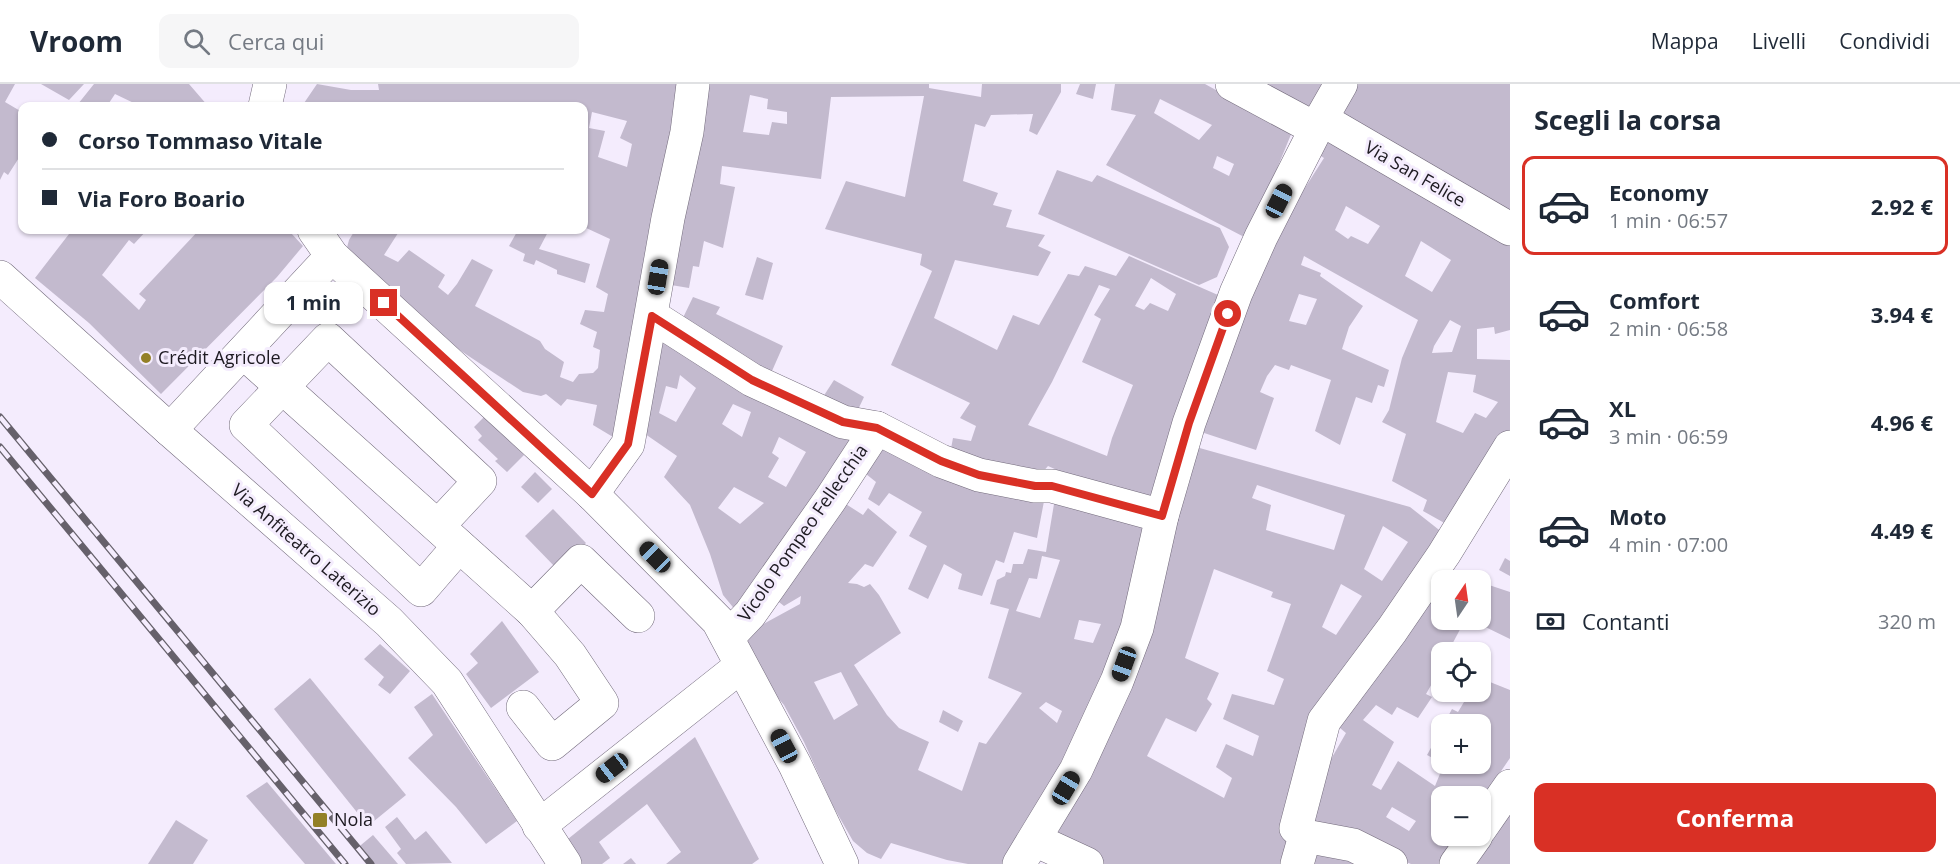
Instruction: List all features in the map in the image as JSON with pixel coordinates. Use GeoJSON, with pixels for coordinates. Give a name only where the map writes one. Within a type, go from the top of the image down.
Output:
{"type":"FeatureCollection","features":[{"type":"Feature","properties":{"kind":"street"},"geometry":{"type":"LineString","coordinates":[[266,102],[270,84]]}},
{"type":"Feature","properties":{"kind":"street"},"geometry":{"type":"LineString","coordinates":[[592,494],[628,444],[668,218],[687,132],[693,84]]}},
{"type":"Feature","properties":{"kind":"street","name":"Via San Felice"},"geometry":{"type":"LineString","coordinates":[[1232,84],[1318,124],[1510,229]]}},
{"type":"Feature","properties":{"kind":"street"},"geometry":{"type":"LineString","coordinates":[[1087,864],[1027,852],[1076,770],[1117,681],[1137,628],[1162,516],[1189,423],[1236,292],[1318,124],[1341,84]]}},
{"type":"Feature","properties":{"kind":"street"},"geometry":{"type":"LineString","coordinates":[[170,430],[243,352],[323,242],[592,494],[718,621],[795,765],[842,864]]}},
{"type":"Feature","properties":{"kind":"street","name":"Via Anfiteatro Laterizio"},"geometry":{"type":"LineString","coordinates":[[0,277],[389,622],[447,682],[565,864]]}},
{"type":"Feature","properties":{"kind":"street"},"geometry":{"type":"LineString","coordinates":[[652,316],[752,380],[843,422],[877,428],[941,461],[979,475],[1035,486],[1052,486],[1162,516]]}},
{"type":"Feature","properties":{"kind":"street"},"geometry":{"type":"LineString","coordinates":[[328,339],[480,482],[448,536],[421,590],[246,425],[283,387],[328,339]]}},
{"type":"Feature","properties":{"kind":"street"},"geometry":{"type":"LineString","coordinates":[[243,352],[532,611],[570,655],[602,703],[552,744],[523,707]]}},
{"type":"Feature","properties":{"kind":"street","name":"Vicolo Pompeo Fellecchia"},"geometry":{"type":"LineString","coordinates":[[539,826],[734,651],[756,604],[830,500],[877,428]]}},
{"type":"Feature","properties":{"kind":"street"},"geometry":{"type":"LineString","coordinates":[[1391,864],[1353,845],[1301,850],[1296,828],[1324,721],[1431,573],[1510,447]]}},
{"type":"Feature","properties":{"kind":"street"},"geometry":{"type":"LineString","coordinates":[[532,611],[581,561],[638,616]]}},
{"type":"Feature","properties":{"kind":"street"},"geometry":{"type":"LineString","coordinates":[[1491,813],[1510,786]]}},
{"type":"Feature","properties":{"kind":"street"},"geometry":{"type":"LineString","coordinates":[[1456,864],[1469,846]]}},
{"type":"Feature","properties":{"kind":"building"},"geometry":{"type":"Polygon","coordinates":[[[0,84],[15,84],[5,102],[18,110],[18,159],[8,175],[4,172],[0,180],[0,84]]]}},
{"type":"Feature","properties":{"kind":"building"},"geometry":{"type":"Polygon","coordinates":[[[41,84],[84,84],[69,100],[41,84]]]}},
{"type":"Feature","properties":{"kind":"building"},"geometry":{"type":"Polygon","coordinates":[[[94,84],[189,84],[205,102],[132,102],[115,94],[110,102],[80,102],[94,84]]]}},
{"type":"Feature","properties":{"kind":"building"},"geometry":{"type":"Polygon","coordinates":[[[317,84],[351,90],[379,90],[378,84],[679,84],[613,437],[593,425],[597,405],[567,399],[561,406],[546,394],[541,396],[523,392],[443,339],[344,259],[353,234],[397,234],[384,255],[398,262],[409,250],[445,275],[438,287],[448,295],[472,259],[493,270],[475,306],[540,341],[545,349],[564,362],[560,377],[573,382],[579,374],[593,373],[598,368],[600,350],[593,347],[597,332],[580,324],[585,310],[604,312],[608,294],[596,287],[610,239],[588,229],[588,102],[305,102],[317,84]],[[592,112],[589,128],[605,131],[598,157],[627,167],[632,144],[620,138],[627,121],[592,112]]]}},
{"type":"Feature","properties":{"kind":"building"},"geometry":{"type":"Polygon","coordinates":[[[706,84],[929,84],[929,88],[981,97],[982,84],[1061,84],[1061,92],[1037,135],[1029,131],[1033,114],[991,115],[985,127],[975,124],[963,181],[998,193],[993,205],[1012,210],[1006,227],[1045,235],[1038,246],[1051,252],[1038,276],[955,260],[934,318],[997,350],[1013,315],[1039,325],[1068,274],[1079,276],[1085,266],[1116,276],[1129,256],[1218,295],[1152,506],[1093,486],[1048,466],[1035,481],[949,459],[953,438],[971,441],[976,426],[960,418],[970,403],[891,365],[932,271],[920,265],[922,254],[825,229],[846,181],[905,197],[924,96],[831,97],[821,179],[722,166],[720,184],[735,187],[723,248],[704,241],[699,267],[693,266],[689,288],[659,283],[706,84]],[[750,95],[743,132],[769,135],[772,122],[787,124],[787,112],[767,109],[768,99],[750,95]],[[1151,278],[1135,306],[1144,310],[1150,303],[1168,311],[1176,294],[1151,278]],[[1099,285],[1052,382],[1028,425],[1107,456],[1133,385],[1082,362],[1101,319],[1094,315],[1110,289],[1099,285]]]}},
{"type":"Feature","properties":{"kind":"building"},"geometry":{"type":"Polygon","coordinates":[[[1080,84],[1096,84],[1093,99],[1076,94],[1080,84]]]}},
{"type":"Feature","properties":{"kind":"building"},"geometry":{"type":"Polygon","coordinates":[[[1115,84],[1205,84],[1292,132],[1248,239],[1106,165],[1136,115],[1111,110],[1115,84]],[[1160,99],[1154,113],[1199,140],[1212,125],[1160,99]],[[1217,156],[1213,168],[1229,176],[1234,164],[1217,156]]]}},
{"type":"Feature","properties":{"kind":"building"},"geometry":{"type":"Polygon","coordinates":[[[1253,84],[1330,84],[1309,118],[1253,84]]]}},
{"type":"Feature","properties":{"kind":"building"},"geometry":{"type":"Polygon","coordinates":[[[1350,84],[1510,84],[1510,218],[1333,117],[1350,84]]]}},
{"type":"Feature","properties":{"kind":"building"},"geometry":{"type":"Polygon","coordinates":[[[1327,142],[1418,187],[1510,245],[1510,330],[1495,334],[1494,327],[1477,329],[1477,359],[1510,360],[1510,430],[1448,525],[1423,511],[1427,500],[1392,481],[1406,434],[1382,422],[1389,410],[1402,358],[1418,320],[1304,256],[1301,265],[1321,273],[1320,276],[1363,306],[1349,327],[1342,349],[1389,370],[1384,387],[1378,385],[1372,403],[1356,397],[1340,445],[1315,431],[1331,380],[1291,365],[1289,370],[1275,365],[1260,392],[1274,398],[1256,450],[1198,431],[1202,407],[1282,224],[1324,158],[1319,155],[1327,142]],[[1346,206],[1335,230],[1348,239],[1351,236],[1368,244],[1380,226],[1346,206]],[[1421,241],[1405,276],[1432,292],[1451,260],[1421,241]],[[1299,294],[1289,321],[1306,325],[1317,299],[1299,294]],[[1450,320],[1432,353],[1452,352],[1461,326],[1450,320]],[[1448,372],[1436,422],[1463,433],[1475,413],[1486,418],[1498,402],[1473,392],[1476,375],[1448,372]]]}},
{"type":"Feature","properties":{"kind":"building"},"geometry":{"type":"Polygon","coordinates":[[[1057,170],[1092,182],[1097,175],[1220,228],[1229,247],[1217,277],[1199,285],[1038,214],[1057,170]]]}},
{"type":"Feature","properties":{"kind":"building"},"geometry":{"type":"Polygon","coordinates":[[[69,234],[143,234],[134,244],[129,240],[102,275],[139,310],[146,300],[139,294],[195,234],[292,234],[303,246],[277,277],[161,394],[89,323],[35,278],[69,234]]]}},
{"type":"Feature","properties":{"kind":"building"},"geometry":{"type":"Polygon","coordinates":[[[516,234],[547,234],[539,249],[590,264],[585,283],[557,274],[557,270],[536,260],[534,265],[523,261],[525,254],[509,246],[516,234]]]}},
{"type":"Feature","properties":{"kind":"building"},"geometry":{"type":"Polygon","coordinates":[[[757,257],[773,263],[763,300],[745,295],[757,257]]]}},
{"type":"Feature","properties":{"kind":"building"},"geometry":{"type":"Polygon","coordinates":[[[693,297],[720,307],[716,314],[783,346],[772,371],[806,389],[802,397],[680,324],[693,297]]]}},
{"type":"Feature","properties":{"kind":"building"},"geometry":{"type":"Polygon","coordinates":[[[661,336],[858,440],[741,617],[723,595],[710,554],[690,505],[664,477],[677,456],[635,427],[661,336]],[[680,375],[677,389],[666,386],[659,413],[676,422],[696,388],[680,375]],[[733,404],[722,424],[742,437],[751,412],[733,404]],[[779,437],[772,453],[779,458],[768,477],[786,487],[806,452],[779,437]],[[734,487],[718,508],[740,524],[764,503],[734,487]]]}},
{"type":"Feature","properties":{"kind":"building"},"geometry":{"type":"Polygon","coordinates":[[[834,380],[864,397],[855,416],[823,397],[834,380]]]}},
{"type":"Feature","properties":{"kind":"building"},"geometry":{"type":"Polygon","coordinates":[[[484,417],[524,455],[507,472],[495,461],[498,459],[478,440],[482,436],[474,427],[484,417]]]}},
{"type":"Feature","properties":{"kind":"building"},"geometry":{"type":"Polygon","coordinates":[[[876,443],[1045,496],[1037,538],[1014,532],[1004,563],[996,560],[982,596],[958,589],[962,574],[944,564],[928,599],[908,589],[927,546],[909,536],[922,512],[889,493],[879,506],[868,499],[876,482],[856,466],[876,443]]]}},
{"type":"Feature","properties":{"kind":"building"},"geometry":{"type":"Polygon","coordinates":[[[1196,447],[1410,507],[1443,533],[1319,717],[1282,864],[1098,864],[1056,837],[1128,684],[1196,447]],[[1257,485],[1252,498],[1271,505],[1266,530],[1334,550],[1345,515],[1257,485]],[[1383,526],[1364,569],[1382,581],[1408,542],[1383,526]],[[1214,569],[1185,658],[1219,673],[1207,699],[1212,704],[1196,732],[1166,718],[1147,756],[1224,798],[1232,778],[1216,767],[1226,744],[1253,756],[1259,736],[1223,719],[1232,694],[1274,705],[1284,679],[1267,671],[1291,604],[1271,597],[1273,592],[1214,569]],[[1341,584],[1322,627],[1336,635],[1362,596],[1341,584]]]}},
{"type":"Feature","properties":{"kind":"building"},"geometry":{"type":"Polygon","coordinates":[[[535,472],[552,489],[538,503],[521,487],[535,472]]]}},
{"type":"Feature","properties":{"kind":"building"},"geometry":{"type":"Polygon","coordinates":[[[1055,498],[1149,526],[1133,604],[1077,739],[1002,864],[968,864],[891,843],[881,859],[867,853],[853,841],[833,806],[804,742],[784,705],[761,678],[745,634],[800,604],[801,596],[784,606],[770,595],[838,499],[863,515],[868,508],[897,532],[873,567],[865,564],[848,583],[864,587],[870,584],[901,633],[854,665],[887,715],[899,728],[929,742],[918,770],[962,791],[979,742],[986,744],[1022,693],[988,678],[1009,609],[990,604],[997,580],[1005,576],[1006,572],[1011,573],[1013,564],[1023,564],[1028,549],[1046,552],[1055,498]],[[1042,556],[1037,579],[1029,578],[1016,611],[1040,618],[1060,560],[1042,556]],[[1079,620],[1074,639],[1093,643],[1101,624],[1079,620]],[[841,672],[814,682],[834,720],[858,705],[841,672]],[[1046,702],[1039,708],[1057,723],[1062,711],[1046,702]]]}},
{"type":"Feature","properties":{"kind":"building"},"geometry":{"type":"Polygon","coordinates":[[[553,509],[586,543],[558,570],[525,536],[553,509]]]}},
{"type":"Feature","properties":{"kind":"building"},"geometry":{"type":"Polygon","coordinates":[[[1505,558],[1510,561],[1510,576],[1499,570],[1505,558]]]}},
{"type":"Feature","properties":{"kind":"building"},"geometry":{"type":"Polygon","coordinates":[[[1431,580],[1431,630],[1460,630],[1453,642],[1431,642],[1431,685],[1426,694],[1431,698],[1418,718],[1397,707],[1392,715],[1376,705],[1363,720],[1394,742],[1372,785],[1381,790],[1398,761],[1435,786],[1431,786],[1431,846],[1452,846],[1440,864],[1411,864],[1342,835],[1302,823],[1314,789],[1346,733],[1329,719],[1431,580]],[[1392,807],[1386,817],[1409,831],[1416,821],[1392,807]]]}},
{"type":"Feature","properties":{"kind":"building"},"geometry":{"type":"Polygon","coordinates":[[[1491,586],[1510,592],[1510,639],[1491,630],[1491,586]]]}},
{"type":"Feature","properties":{"kind":"building"},"geometry":{"type":"Polygon","coordinates":[[[502,621],[539,672],[491,708],[466,674],[478,663],[470,654],[502,621]]]}},
{"type":"Feature","properties":{"kind":"building"},"geometry":{"type":"Polygon","coordinates":[[[380,644],[410,671],[390,694],[378,685],[384,677],[364,659],[380,644]]]}},
{"type":"Feature","properties":{"kind":"building"},"geometry":{"type":"Polygon","coordinates":[[[310,678],[406,795],[368,826],[274,709],[310,678]]]}},
{"type":"Feature","properties":{"kind":"building"},"geometry":{"type":"Polygon","coordinates":[[[1491,682],[1510,690],[1510,758],[1491,786],[1435,786],[1440,774],[1491,774],[1491,714],[1449,714],[1452,709],[1458,712],[1464,702],[1491,702],[1491,682]]]}},
{"type":"Feature","properties":{"kind":"building"},"geometry":{"type":"Polygon","coordinates":[[[432,694],[517,821],[486,844],[456,807],[408,758],[433,735],[414,707],[432,694]]]}},
{"type":"Feature","properties":{"kind":"building"},"geometry":{"type":"Polygon","coordinates":[[[943,710],[963,721],[958,732],[939,722],[943,710]]]}},
{"type":"Feature","properties":{"kind":"building"},"geometry":{"type":"Polygon","coordinates":[[[695,737],[759,859],[752,864],[666,864],[681,852],[647,804],[599,842],[610,858],[602,864],[582,864],[563,843],[695,737]]]}},
{"type":"Feature","properties":{"kind":"building"},"geometry":{"type":"Polygon","coordinates":[[[267,782],[336,864],[305,864],[246,796],[267,782]]]}},
{"type":"Feature","properties":{"kind":"building"},"geometry":{"type":"Polygon","coordinates":[[[1510,802],[1510,864],[1470,864],[1482,846],[1491,846],[1491,831],[1510,802]]]}},
{"type":"Feature","properties":{"kind":"building"},"geometry":{"type":"Polygon","coordinates":[[[397,817],[415,840],[426,831],[452,863],[406,864],[397,853],[401,849],[385,827],[397,817]]]}},
{"type":"Feature","properties":{"kind":"building"},"geometry":{"type":"Polygon","coordinates":[[[176,820],[208,840],[193,864],[148,864],[176,820]]]}},
{"type":"Feature","properties":{"kind":"building"},"geometry":{"type":"Polygon","coordinates":[[[373,835],[398,864],[366,864],[355,850],[373,835]]]}},
{"type":"Feature","properties":{"kind":"building"},"geometry":{"type":"Polygon","coordinates":[[[1315,847],[1377,864],[1310,864],[1315,847]]]}},
{"type":"Feature","properties":{"kind":"building"},"geometry":{"type":"Polygon","coordinates":[[[631,858],[636,864],[623,864],[631,858]]]}},
{"type":"Feature","properties":{"kind":"railway"},"geometry":{"type":"LineString","coordinates":[[0,417],[371,864]]}},
{"type":"Feature","properties":{"kind":"railway"},"geometry":{"type":"LineString","coordinates":[[0,447],[345,864]]}},
{"type":"Feature","properties":{"kind":"place","name":"Crédit Agricole"},"geometry":{"type":"Point","coordinates":[146,358]}},
{"type":"Feature","properties":{"kind":"place","name":"Nola"},"geometry":{"type":"Point","coordinates":[320,820]}},
{"type":"Feature","properties":{"kind":"route"},"geometry":{"type":"LineString","coordinates":[[384,303],[592,494],[628,444],[652,316],[752,380],[843,422],[877,428],[941,461],[979,475],[1035,486],[1052,486],[1162,516],[1189,423],[1228,314]]}}]}
